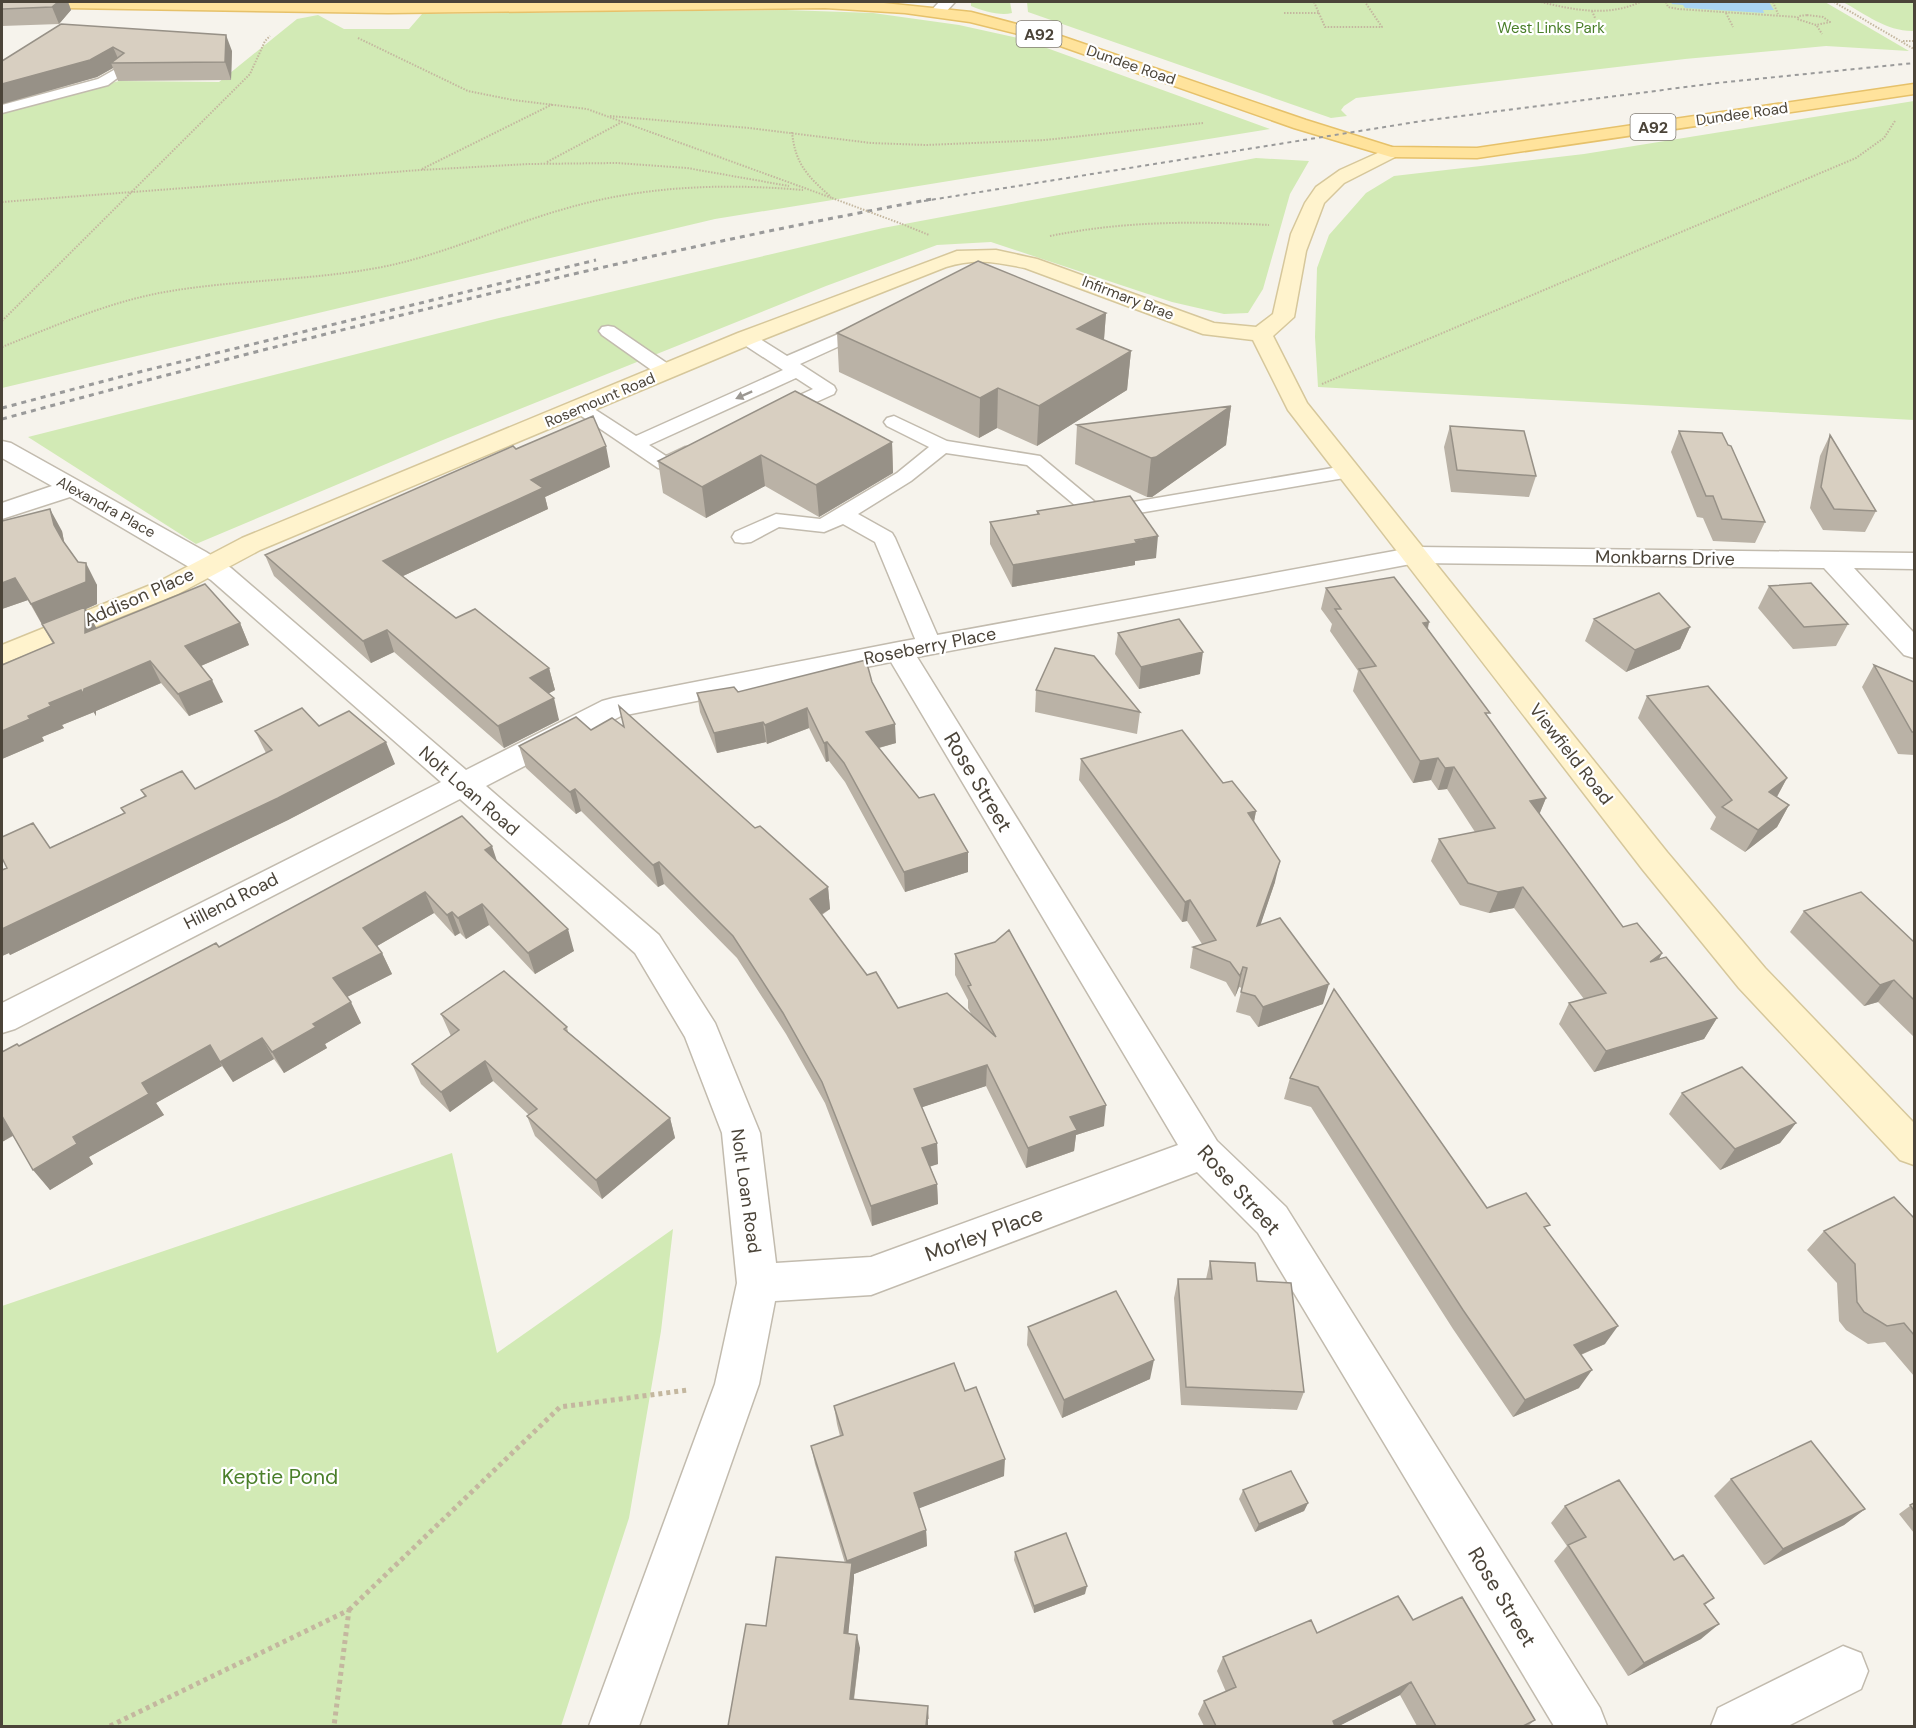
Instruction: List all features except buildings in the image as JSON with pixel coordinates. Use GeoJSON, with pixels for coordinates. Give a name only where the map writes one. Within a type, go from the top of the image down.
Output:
{"type":"FeatureCollection","features":[{"type":"Feature","properties":{"kind":"main road","name":"Dundee Road"},"geometry":{"type":"LineString","coordinates":[[2,2],[217,4],[296,8],[825,3],[943,7],[1052,38],[1391,153],[1477,153],[1914,89]]}},
{"type":"Feature","properties":{"kind":"main road","name":"Dundee Road"},"geometry":{"type":"LineString","coordinates":[[1261,334],[1283,317],[1295,255],[1314,203],[1325,189],[1391,153]]}},
{"type":"Feature","properties":{"kind":"main road","name":"Rosemount Road"},"geometry":{"type":"LineString","coordinates":[[209,566],[251,544],[581,409],[746,338],[939,263],[964,255],[996,256]]}},
{"type":"Feature","properties":{"kind":"main road","name":"Infirmary Brae"},"geometry":{"type":"LineString","coordinates":[[996,256],[1030,263],[1076,278],[1211,329],[1261,334]]}},
{"type":"Feature","properties":{"kind":"main road","name":"Viewfield Road"},"geometry":{"type":"LineString","coordinates":[[1261,334],[1296,405],[1655,861],[1752,978],[1914,1148]]}},
{"type":"Feature","properties":{"kind":"main road","name":"Addison Place"},"geometry":{"type":"LineString","coordinates":[[2,654],[168,588],[209,566]]}},
{"type":"Feature","properties":{"kind":"street","name":"Alexandra Place"},"geometry":{"type":"LineString","coordinates":[[7,451],[209,566]]}},
{"type":"Feature","properties":{"kind":"street"},"geometry":{"type":"LineString","coordinates":[[2,511],[72,488]]}},
{"type":"Feature","properties":{"kind":"street","name":"Monkbarns Drive"},"geometry":{"type":"LineString","coordinates":[[1416,555],[1914,561]]}},
{"type":"Feature","properties":{"kind":"street","name":"Roseberry Place"},"geometry":{"type":"LineString","coordinates":[[460,784],[613,708],[914,648],[1416,555]]}},
{"type":"Feature","properties":{"kind":"street"},"geometry":{"type":"LineString","coordinates":[[1831,560],[1914,649]]}},
{"type":"Feature","properties":{"kind":"street","name":"Nolt Loan Road"},"geometry":{"type":"LineString","coordinates":[[209,566],[647,944],[702,1033],[741,1133],[758,1283],[736,1384],[618,1709],[614,1726]]}},
{"type":"Feature","properties":{"kind":"street","name":"Rose Street"},"geometry":{"type":"LineString","coordinates":[[914,648],[1203,1153],[1272,1220],[1582,1726]]}},
{"type":"Feature","properties":{"kind":"street","name":"Hillend Road"},"geometry":{"type":"LineString","coordinates":[[2,1019],[460,784]]}},
{"type":"Feature","properties":{"kind":"street","name":"Morley Place"},"geometry":{"type":"LineString","coordinates":[[758,1283],[871,1276],[1203,1153]]}},
{"type":"Feature","properties":{"kind":"street"},"geometry":{"type":"LineString","coordinates":[[1736,1726],[1843,1671]]}},
{"type":"Feature","properties":{"kind":"lane"},"geometry":{"type":"LineString","coordinates":[[2,109],[103,82],[121,70]]}},
{"type":"Feature","properties":{"kind":"lane"},"geometry":{"type":"LineString","coordinates":[[634,444],[887,318]]}},
{"type":"Feature","properties":{"kind":"lane"},"geometry":{"type":"LineString","coordinates":[[608,331],[667,372]]}},
{"type":"Feature","properties":{"kind":"lane"},"geometry":{"type":"LineString","coordinates":[[746,338],[827,390],[762,419]]}},
{"type":"Feature","properties":{"kind":"lane"},"geometry":{"type":"LineString","coordinates":[[581,409],[665,464],[708,444]]}},
{"type":"Feature","properties":{"kind":"lane"},"geometry":{"type":"LineString","coordinates":[[894,422],[942,446],[1033,460],[1090,508],[1133,508],[1350,471]]}},
{"type":"Feature","properties":{"kind":"lane"},"geometry":{"type":"LineString","coordinates":[[743,537],[776,520],[824,526],[904,477],[942,446]]}},
{"type":"Feature","properties":{"kind":"lane"},"geometry":{"type":"LineString","coordinates":[[843,515],[884,538],[914,648]]}},
{"type":"Feature","properties":{"kind":"path"},"geometry":{"type":"LineString","coordinates":[[1314,2],[1325,27],[1382,27],[1365,2]]}},
{"type":"Feature","properties":{"kind":"path"},"geometry":{"type":"LineString","coordinates":[[1541,2],[1592,11],[1622,9],[1640,2]]}},
{"type":"Feature","properties":{"kind":"path"},"geometry":{"type":"LineString","coordinates":[[1666,2],[1668,7],[1678,9],[1797,17],[1812,15],[1823,17],[1830,22],[1816,25],[1802,22],[1797,17]]}},
{"type":"Feature","properties":{"kind":"path"},"geometry":{"type":"LineString","coordinates":[[1773,2],[1778,14]]}},
{"type":"Feature","properties":{"kind":"path"},"geometry":{"type":"LineString","coordinates":[[1834,2],[1914,49]]}},
{"type":"Feature","properties":{"kind":"path"},"geometry":{"type":"LineString","coordinates":[[2,321],[250,74],[265,41],[296,8],[468,91],[513,100],[587,109],[902,224]]}},
{"type":"Feature","properties":{"kind":"path"},"geometry":{"type":"LineString","coordinates":[[1592,11],[1595,18]]}},
{"type":"Feature","properties":{"kind":"path"},"geometry":{"type":"LineString","coordinates":[[1284,13],[1319,13]]}},
{"type":"Feature","properties":{"kind":"path"},"geometry":{"type":"LineString","coordinates":[[1726,13],[1733,27]]}},
{"type":"Feature","properties":{"kind":"path"},"geometry":{"type":"LineString","coordinates":[[1816,25],[1822,34]]}},
{"type":"Feature","properties":{"kind":"path"},"geometry":{"type":"LineString","coordinates":[[1901,41],[1914,41]]}},
{"type":"Feature","properties":{"kind":"path"},"geometry":{"type":"LineString","coordinates":[[420,170],[553,104]]}},
{"type":"Feature","properties":{"kind":"path"},"geometry":{"type":"LineString","coordinates":[[1292,396],[1856,158],[1884,138],[1900,114]]}},
{"type":"Feature","properties":{"kind":"path"},"geometry":{"type":"LineString","coordinates":[[604,115],[792,132],[884,144],[930,145],[1096,136],[1203,123]]}},
{"type":"Feature","properties":{"kind":"path"},"geometry":{"type":"LineString","coordinates":[[544,164],[623,122]]}},
{"type":"Feature","properties":{"kind":"path"},"geometry":{"type":"LineString","coordinates":[[792,132],[794,153],[812,180],[831,198]]}},
{"type":"Feature","properties":{"kind":"path"},"geometry":{"type":"LineString","coordinates":[[2,202],[420,170],[544,164],[617,163],[687,168],[810,190]]}},
{"type":"Feature","properties":{"kind":"path"},"geometry":{"type":"LineString","coordinates":[[2,347],[104,307],[163,292],[385,266],[431,255],[532,219],[637,191],[752,185],[810,190]]}},
{"type":"Feature","properties":{"kind":"path"},"geometry":{"type":"LineString","coordinates":[[996,256],[1017,245],[1101,226],[1169,222],[1305,227]]}},
{"type":"Feature","properties":{"kind":"path"},"geometry":{"type":"LineString","coordinates":[[110,1726],[349,1610],[560,1407],[736,1384]]}},
{"type":"Feature","properties":{"kind":"path"},"geometry":{"type":"LineString","coordinates":[[334,1726],[349,1610]]}},
{"type":"Feature","properties":{"kind":"green space"},"geometry":{"type":"Polygon","coordinates":[[[971,2],[1010,2],[1012,13],[986,11],[971,6],[971,2]]]}},
{"type":"Feature","properties":{"kind":"green space","name":"West Links Park"},"geometry":{"type":"Polygon","coordinates":[[[1027,2],[1825,2],[1909,51],[1826,46],[1685,59],[1356,98],[1341,110],[1347,116],[1331,118],[1028,12],[1027,2]]]}},
{"type":"Feature","properties":{"kind":"green space"},"geometry":{"type":"Polygon","coordinates":[[[1843,2],[1914,2],[1914,31],[1895,29],[1843,2]]]}},
{"type":"Feature","properties":{"kind":"green space"},"geometry":{"type":"Polygon","coordinates":[[[786,10],[873,13],[959,25],[1022,39],[1270,129],[715,219],[2,388],[2,113],[119,81],[219,82],[297,19],[318,15],[344,29],[409,29],[422,14],[786,10]]]}},
{"type":"Feature","properties":{"kind":"green space"},"geometry":{"type":"Polygon","coordinates":[[[1914,101],[1914,420],[1318,387],[1315,337],[1317,268],[1329,235],[1366,193],[1394,176],[1584,154],[1914,101]]]}},
{"type":"Feature","properties":{"kind":"green space"},"geometry":{"type":"Polygon","coordinates":[[[1256,158],[1309,161],[1290,194],[1263,289],[1248,313],[1224,314],[1172,302],[991,242],[937,245],[826,286],[443,440],[196,544],[28,437],[499,318],[883,228],[1256,158]]]}},
{"type":"Feature","properties":{"kind":"green space","name":"Keptie Pond"},"geometry":{"type":"Polygon","coordinates":[[[452,1153],[497,1353],[673,1229],[661,1331],[629,1518],[561,1726],[2,1726],[2,1306],[452,1153]]]}},
{"type":"Feature","properties":{"kind":"water"},"geometry":{"type":"Polygon","coordinates":[[[1671,2],[1769,2],[1774,10],[1763,10],[1764,13],[1685,8],[1683,5],[1671,2]]]}},
{"type":"Feature","properties":{"kind":"railway"},"geometry":{"type":"LineString","coordinates":[[924,201],[1422,121],[1717,83],[1914,63]]}},
{"type":"Feature","properties":{"kind":"railway"},"geometry":{"type":"LineString","coordinates":[[2,419],[349,328],[581,272],[932,199]]}},
{"type":"Feature","properties":{"kind":"railway"},"geometry":{"type":"LineString","coordinates":[[2,408],[131,374],[596,260]]}}]}
